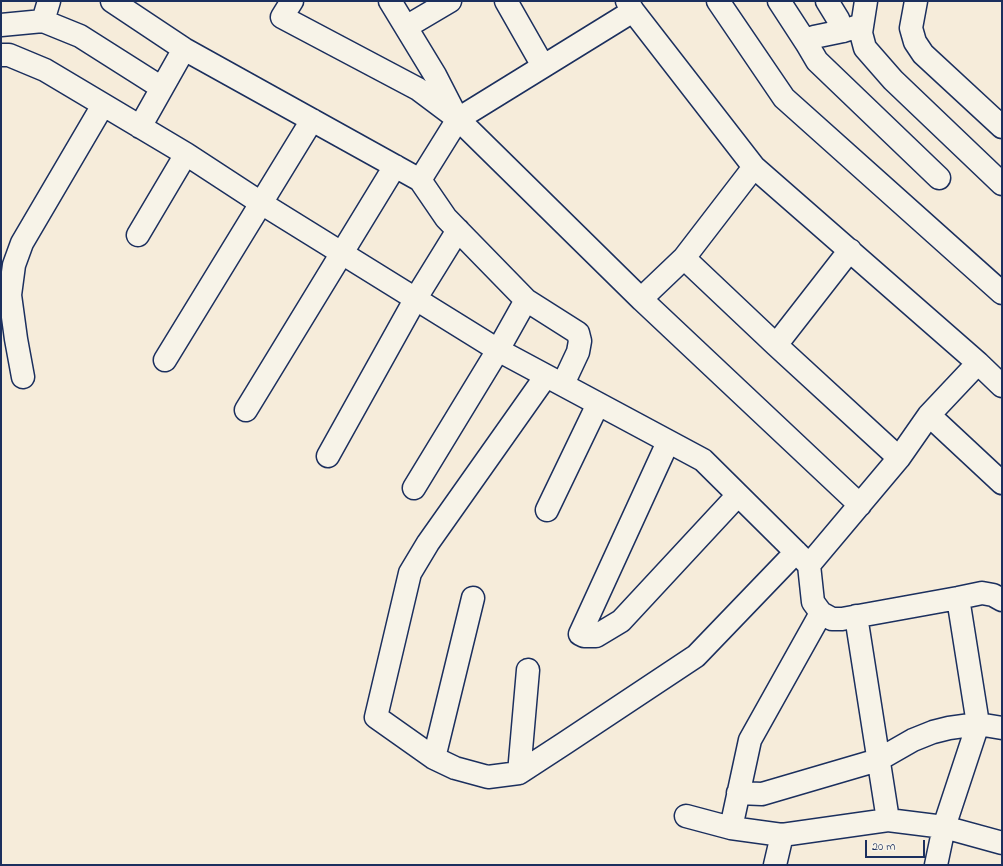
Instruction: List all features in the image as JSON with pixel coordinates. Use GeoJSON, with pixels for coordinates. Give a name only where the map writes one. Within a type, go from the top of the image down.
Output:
{"type":"FeatureCollection","features":[{"type":"Feature","properties":{"kind":"street"},"geometry":{"type":"LineString","coordinates":[[112,1],[184,49],[420,180],[446,218],[526,300],[578,333],[580,341],[578,352],[428,543],[410,573],[376,717],[434,758],[455,768],[488,776],[519,772],[696,656],[860,505],[899,458],[929,416],[978,363]]}},
{"type":"Feature","properties":{"kind":"street"},"geometry":{"type":"LineString","coordinates":[[292,1],[282,17],[418,89],[458,119],[642,299],[860,505]]}},
{"type":"Feature","properties":{"kind":"street"},"geometry":{"type":"LineString","coordinates":[[390,1],[435,75],[458,119]]}},
{"type":"Feature","properties":{"kind":"street"},"geometry":{"type":"LineString","coordinates":[[406,27],[450,1]]}},
{"type":"Feature","properties":{"kind":"street"},"geometry":{"type":"LineString","coordinates":[[506,1],[543,66]]}},
{"type":"Feature","properties":{"kind":"street"},"geometry":{"type":"LineString","coordinates":[[718,1],[784,98],[1002,293]]}},
{"type":"Feature","properties":{"kind":"street"},"geometry":{"type":"LineString","coordinates":[[779,1],[817,61],[939,178]]}},
{"type":"Feature","properties":{"kind":"street"},"geometry":{"type":"LineString","coordinates":[[827,1],[838,19],[861,33],[865,48],[893,80],[1002,184]]}},
{"type":"Feature","properties":{"kind":"street"},"geometry":{"type":"LineString","coordinates":[[853,28],[866,1]]}},
{"type":"Feature","properties":{"kind":"street"},"geometry":{"type":"LineString","coordinates":[[916,1],[911,28],[915,42],[924,54],[1002,127]]}},
{"type":"Feature","properties":{"kind":"street"},"geometry":{"type":"LineString","coordinates":[[420,180],[458,119],[543,66],[630,6],[754,167],[978,363],[1002,386]]}},
{"type":"Feature","properties":{"kind":"street"},"geometry":{"type":"LineString","coordinates":[[1,26],[46,11],[80,36],[162,88]]}},
{"type":"Feature","properties":{"kind":"street"},"geometry":{"type":"LineString","coordinates":[[807,44],[814,37],[853,28]]}},
{"type":"Feature","properties":{"kind":"street"},"geometry":{"type":"LineString","coordinates":[[140,127],[184,49]]}},
{"type":"Feature","properties":{"kind":"street"},"geometry":{"type":"LineString","coordinates":[[1,55],[9,54],[44,70],[186,154],[261,203],[498,350],[703,460],[803,559],[813,602],[821,613],[832,619],[842,619],[982,593],[993,595],[1002,600]]}},
{"type":"Feature","properties":{"kind":"street"},"geometry":{"type":"LineString","coordinates":[[23,378],[10,295],[14,265],[22,243],[102,105]]}},
{"type":"Feature","properties":{"kind":"street"},"geometry":{"type":"LineString","coordinates":[[165,360],[312,120]]}},
{"type":"Feature","properties":{"kind":"street"},"geometry":{"type":"LineString","coordinates":[[138,235],[186,154]]}},
{"type":"Feature","properties":{"kind":"street"},"geometry":{"type":"LineString","coordinates":[[246,410],[395,166]]}},
{"type":"Feature","properties":{"kind":"street"},"geometry":{"type":"LineString","coordinates":[[642,299],[684,258],[754,167]]}},
{"type":"Feature","properties":{"kind":"street"},"geometry":{"type":"LineString","coordinates":[[328,456],[416,298],[458,230]]}},
{"type":"Feature","properties":{"kind":"street"},"geometry":{"type":"LineString","coordinates":[[776,346],[850,250]]}},
{"type":"Feature","properties":{"kind":"street"},"geometry":{"type":"LineString","coordinates":[[684,258],[776,346],[899,458]]}},
{"type":"Feature","properties":{"kind":"street"},"geometry":{"type":"LineString","coordinates":[[414,488],[498,350],[526,300]]}},
{"type":"Feature","properties":{"kind":"street"},"geometry":{"type":"LineString","coordinates":[[547,510],[598,404]]}},
{"type":"Feature","properties":{"kind":"street"},"geometry":{"type":"LineString","coordinates":[[929,416],[1002,483]]}},
{"type":"Feature","properties":{"kind":"street"},"geometry":{"type":"LineString","coordinates":[[668,442],[580,634],[584,636],[596,636],[621,621],[738,496]]}},
{"type":"Feature","properties":{"kind":"street"},"geometry":{"type":"LineString","coordinates":[[434,758],[473,598]]}},
{"type":"Feature","properties":{"kind":"street"},"geometry":{"type":"LineString","coordinates":[[936,865],[944,827],[978,724],[958,598]]}},
{"type":"Feature","properties":{"kind":"street"},"geometry":{"type":"LineString","coordinates":[[731,828],[750,740],[821,613]]}},
{"type":"Feature","properties":{"kind":"street"},"geometry":{"type":"LineString","coordinates":[[856,616],[888,820]]}},
{"type":"Feature","properties":{"kind":"street"},"geometry":{"type":"LineString","coordinates":[[519,772],[528,670]]}},
{"type":"Feature","properties":{"kind":"street"},"geometry":{"type":"LineString","coordinates":[[738,793],[762,794],[878,760],[913,740],[948,728],[978,724],[1002,728]]}},
{"type":"Feature","properties":{"kind":"street"},"geometry":{"type":"LineString","coordinates":[[686,816],[731,828],[782,835],[888,820],[944,827],[1002,843]]}},
{"type":"Feature","properties":{"kind":"street"},"geometry":{"type":"LineString","coordinates":[[775,865],[782,835]]}}]}
